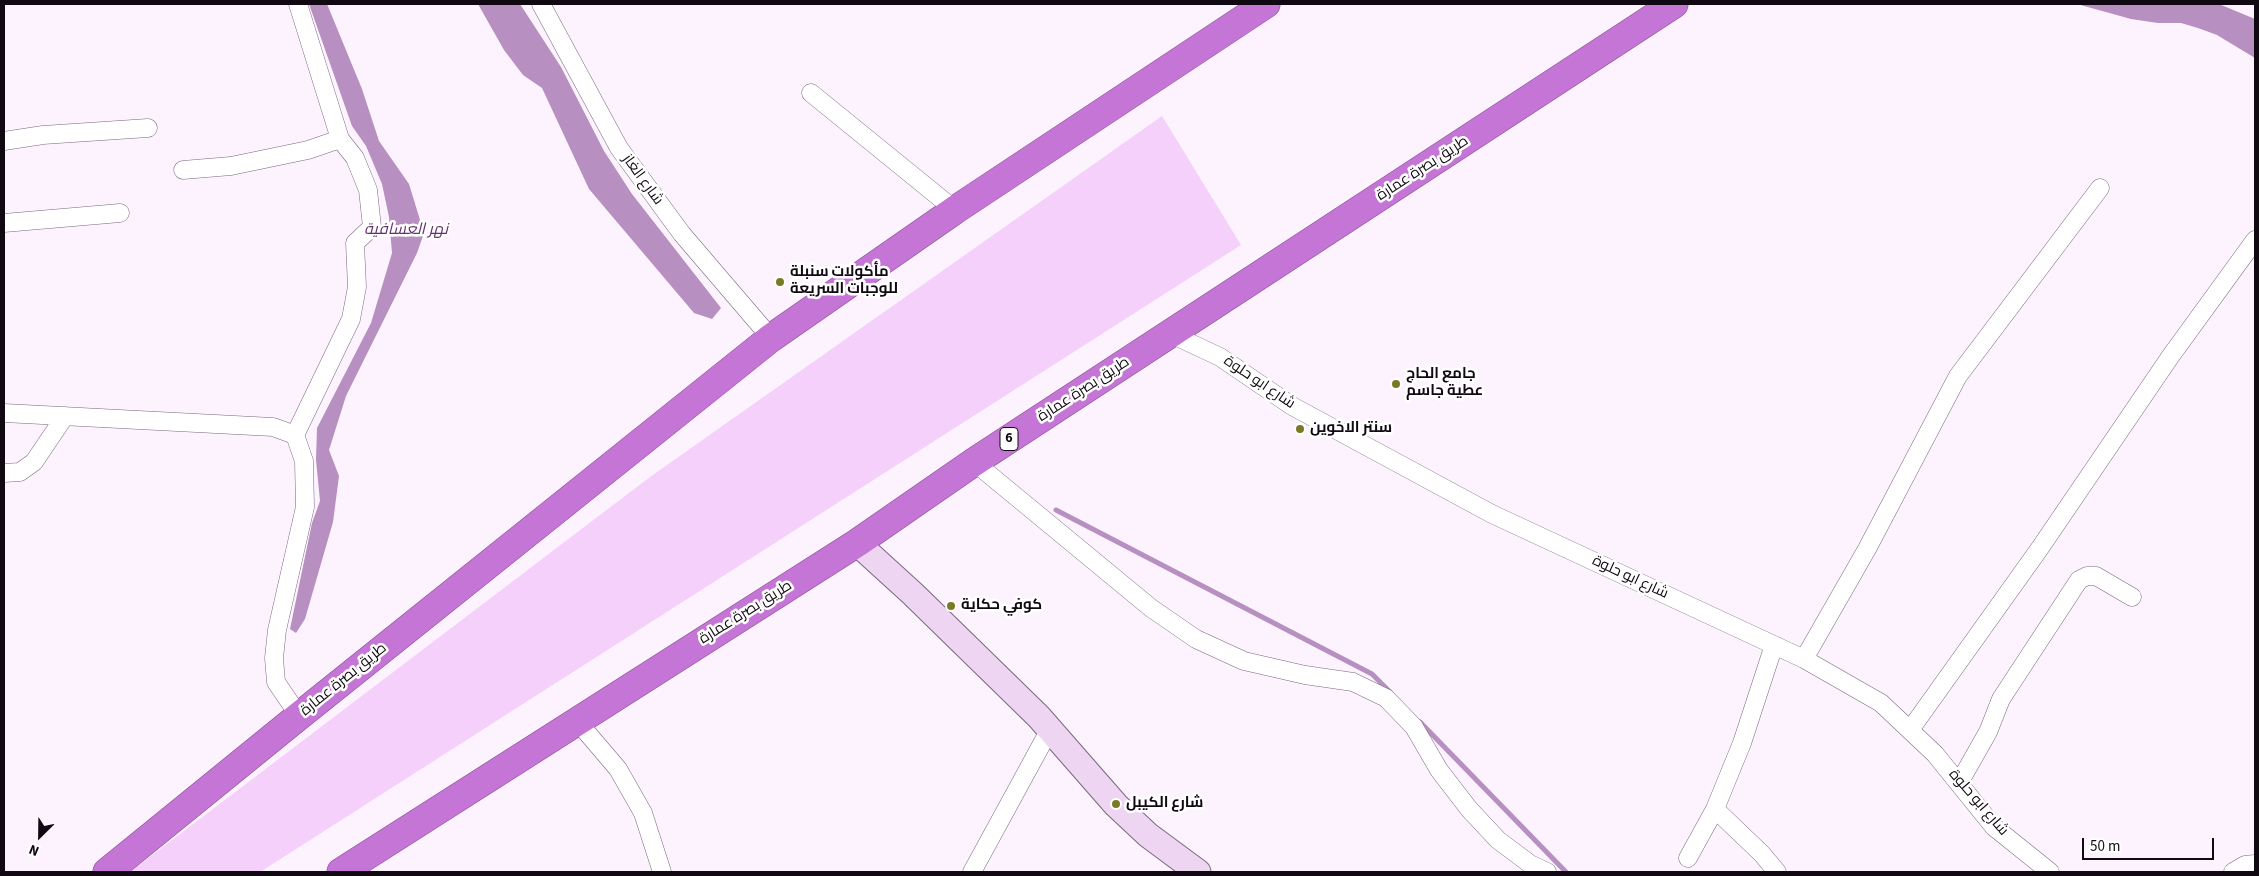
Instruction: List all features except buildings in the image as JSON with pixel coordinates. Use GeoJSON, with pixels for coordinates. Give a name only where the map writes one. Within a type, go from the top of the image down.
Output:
{"type":"FeatureCollection","features":[{"type":"Feature","properties":{"kind":"highway","name":"طريق بصرة عمارة"},"geometry":{"type":"LineString","coordinates":[[107,872],[771,338],[955,210],[1266,4]]}},
{"type":"Feature","properties":{"kind":"highway","name":"طريق بصرة عمارة"},"geometry":{"type":"LineString","coordinates":[[341,872],[856,543],[974,462],[1674,4]]}},
{"type":"Feature","properties":{"kind":"street"},"geometry":{"type":"LineString","coordinates":[[298,4],[340,139],[355,158],[368,190],[372,227],[355,243],[357,287],[351,319],[295,435],[304,461],[305,507],[277,630],[274,658],[276,682],[299,716]]}},
{"type":"Feature","properties":{"kind":"street","name":"شارع الغاز"},"geometry":{"type":"LineString","coordinates":[[541,4],[619,148],[682,234],[771,338]]}},
{"type":"Feature","properties":{"kind":"street"},"geometry":{"type":"LineString","coordinates":[[811,93],[955,210]]}},
{"type":"Feature","properties":{"kind":"street"},"geometry":{"type":"LineString","coordinates":[[4,141],[43,135],[148,128]]}},
{"type":"Feature","properties":{"kind":"street"},"geometry":{"type":"LineString","coordinates":[[183,170],[231,166],[308,150],[340,139]]}},
{"type":"Feature","properties":{"kind":"street"},"geometry":{"type":"LineString","coordinates":[[1804,659],[1866,549],[1958,376],[2100,188]]}},
{"type":"Feature","properties":{"kind":"street"},"geometry":{"type":"LineString","coordinates":[[4,223],[120,213]]}},
{"type":"Feature","properties":{"kind":"street"},"geometry":{"type":"LineString","coordinates":[[1910,730],[2040,548],[2170,357],[2255,240]]}},
{"type":"Feature","properties":{"kind":"street","name":"شارع ابو حلوة"},"geometry":{"type":"LineString","coordinates":[[1172,334],[1220,357],[1292,406],[1492,514],[1804,659],[1881,703],[1935,754],[1994,826],[2050,872]]}},
{"type":"Feature","properties":{"kind":"street"},"geometry":{"type":"LineString","coordinates":[[4,413],[273,427],[295,435]]}},
{"type":"Feature","properties":{"kind":"street"},"geometry":{"type":"LineString","coordinates":[[4,473],[20,472],[34,462],[65,416]]}},
{"type":"Feature","properties":{"kind":"street"},"geometry":{"type":"LineString","coordinates":[[974,462],[1151,608],[1196,639],[1244,661],[1353,682],[1386,698],[1414,727],[1439,770],[1469,810],[1498,840],[1530,864],[1547,872]]}},
{"type":"Feature","properties":{"kind":"street"},"geometry":{"type":"LineString","coordinates":[[856,543],[913,594],[1050,729],[1116,805],[1148,835],[1198,872]]}},
{"type":"Feature","properties":{"kind":"street"},"geometry":{"type":"LineString","coordinates":[[1959,783],[1988,732],[2001,699],[2080,580],[2088,576],[2096,576],[2132,597]]}},
{"type":"Feature","properties":{"kind":"street"},"geometry":{"type":"LineString","coordinates":[[1688,858],[1715,809],[1742,743],[1774,645]]}},
{"type":"Feature","properties":{"kind":"street"},"geometry":{"type":"LineString","coordinates":[[577,721],[618,769],[643,813],[662,872]]}},
{"type":"Feature","properties":{"kind":"street"},"geometry":{"type":"LineString","coordinates":[[972,872],[1050,729]]}},
{"type":"Feature","properties":{"kind":"street"},"geometry":{"type":"LineString","coordinates":[[1715,809],[1762,854],[1777,872]]}},
{"type":"Feature","properties":{"kind":"street"},"geometry":{"type":"LineString","coordinates":[[2233,872],[2245,865],[2255,864]]}},
{"type":"Feature","properties":{"kind":"shaded area"},"geometry":{"type":"Polygon","coordinates":[[[1162,116],[1241,245],[260,872],[130,872],[650,477],[1162,116]]]}},
{"type":"Feature","properties":{"kind":"water","name":"نهر العسافية"},"geometry":{"type":"Polygon","coordinates":[[[309,4],[327,4],[362,89],[379,141],[409,184],[424,233],[417,253],[346,396],[329,450],[339,476],[333,522],[305,619],[296,633],[290,629],[312,523],[320,501],[316,460],[317,428],[371,323],[392,253],[389,217],[382,184],[366,146],[352,126],[309,4]]]}},
{"type":"Feature","properties":{"kind":"water"},"geometry":{"type":"Polygon","coordinates":[[[478,4],[520,4],[561,67],[604,151],[632,194],[721,308],[712,319],[694,313],[589,189],[542,88],[523,75],[504,50],[478,4]]]}},
{"type":"Feature","properties":{"kind":"water"},"geometry":{"type":"Polygon","coordinates":[[[2077,4],[2219,4],[2255,19],[2255,58],[2217,35],[2198,28],[2181,23],[2158,23],[2131,19],[2077,4]]]}},
{"type":"Feature","properties":{"kind":"waterway"},"geometry":{"type":"LineString","coordinates":[[1056,510],[1372,674],[1391,693]]}},
{"type":"Feature","properties":{"kind":"waterway"},"geometry":{"type":"LineString","coordinates":[[1420,722],[1566,872]]}},
{"type":"Feature","properties":{"kind":"place","name":"مأكولات سنبلة للوجبات السريعة"},"geometry":{"type":"Point","coordinates":[780,282]}},
{"type":"Feature","properties":{"kind":"place","name":"جامع الحاج عطية جاسم"},"geometry":{"type":"Point","coordinates":[1396,384]}},
{"type":"Feature","properties":{"kind":"place","name":"سنتر الاخوين"},"geometry":{"type":"Point","coordinates":[1300,429]}},
{"type":"Feature","properties":{"kind":"place","name":"كوفي حكاية"},"geometry":{"type":"Point","coordinates":[951,606]}},
{"type":"Feature","properties":{"kind":"place","name":"شارع الكيبل"},"geometry":{"type":"Point","coordinates":[1116,804]}}]}
